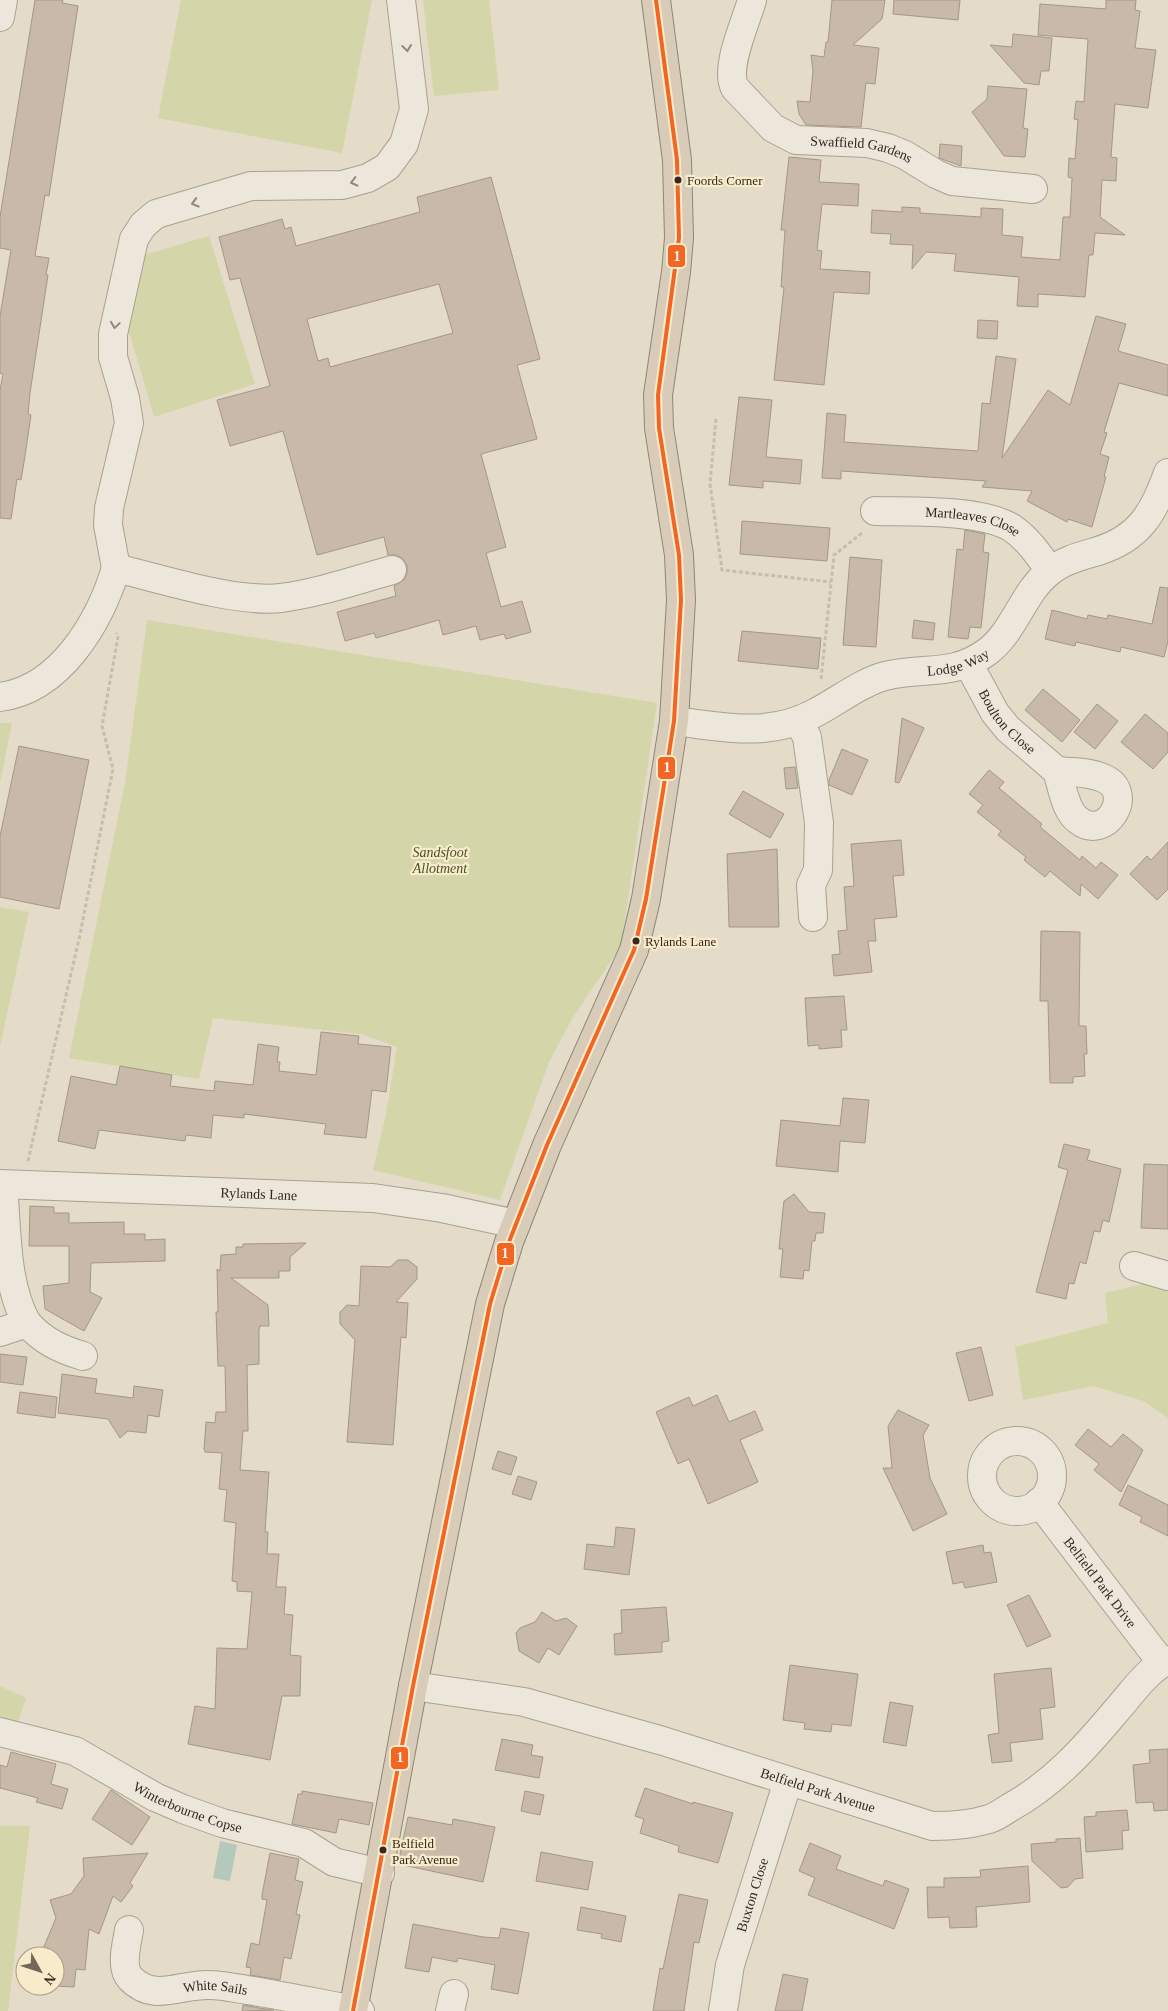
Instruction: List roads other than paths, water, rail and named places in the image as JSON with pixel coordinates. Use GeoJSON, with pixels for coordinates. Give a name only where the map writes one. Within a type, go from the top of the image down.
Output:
{"type":"FeatureCollection","features":[{"type":"Feature","properties":{"kind":"highway"},"geometry":{"type":"LineString","coordinates":[[356,2011],[413,1686],[478,1359],[496,1281],[547,1145],[634,950],[646,899],[674,721],[681,600],[679,554],[659,428],[658,395],[676,272],[678,160],[656,0]]}},
{"type":"Feature","properties":{"kind":"street"},"geometry":{"type":"LineString","coordinates":[[0,16],[3,0]]}},
{"type":"Feature","properties":{"kind":"street"},"geometry":{"type":"LineString","coordinates":[[0,697],[33,685],[63,663],[96,618],[110,588],[116,568],[108,525],[109,508],[129,423],[125,398],[113,357],[113,334],[134,239],[143,225],[156,214],[251,186],[342,185],[368,178],[387,167],[404,144],[414,109],[401,0]]}},
{"type":"Feature","properties":{"kind":"street","name":"Swaffield Gardens"},"geometry":{"type":"LineString","coordinates":[[752,0],[731,68],[730,80],[735,88],[773,128],[796,140],[867,143],[888,148],[952,181],[1033,189]]}},
{"type":"Feature","properties":{"kind":"street","name":"Lodge Way"},"geometry":{"type":"LineString","coordinates":[[674,721],[766,729],[798,720],[876,679],[896,673],[948,670],[968,663],[987,651],[1002,637],[1028,595],[1050,571],[1067,560],[1106,548],[1132,534],[1146,520],[1157,503],[1168,473]]}},
{"type":"Feature","properties":{"kind":"street","name":"Martleaves Close"},"geometry":{"type":"LineString","coordinates":[[875,511],[978,517],[995,520],[1022,536],[1050,571]]}},
{"type":"Feature","properties":{"kind":"street"},"geometry":{"type":"LineString","coordinates":[[116,568],[209,590],[248,597],[279,598],[311,592],[392,570]]}},
{"type":"Feature","properties":{"kind":"street","name":"Boulton Close"},"geometry":{"type":"LineString","coordinates":[[968,663],[995,713],[1008,729],[1057,771]]}},
{"type":"Feature","properties":{"kind":"street"},"geometry":{"type":"LineString","coordinates":[[798,720],[807,738],[818,823],[818,870],[811,885],[813,917]]}},
{"type":"Feature","properties":{"kind":"street"},"geometry":{"type":"LineString","coordinates":[[8,1185],[13,1285],[16,1302],[26,1324],[46,1342],[61,1350],[83,1356]]}},
{"type":"Feature","properties":{"kind":"street","name":"Rylands Lane"},"geometry":{"type":"LineString","coordinates":[[8,1185],[373,1198],[442,1208],[516,1224]]}},
{"type":"Feature","properties":{"kind":"street"},"geometry":{"type":"LineString","coordinates":[[1134,1266],[1168,1276]]}},
{"type":"Feature","properties":{"kind":"street"},"geometry":{"type":"LineString","coordinates":[[0,1332],[26,1324]]}},
{"type":"Feature","properties":{"kind":"street","name":"Belfield Park Drive"},"geometry":{"type":"LineString","coordinates":[[1039,1502],[1165,1662]]}},
{"type":"Feature","properties":{"kind":"street","name":"Belfield Park Avenue"},"geometry":{"type":"LineString","coordinates":[[413,1686],[524,1702],[664,1741],[932,1826],[960,1826],[991,1818],[1026,1799],[1056,1776],[1087,1746],[1136,1687],[1165,1662]]}},
{"type":"Feature","properties":{"kind":"street","name":"Winterbourne Copse"},"geometry":{"type":"LineString","coordinates":[[0,1732],[75,1751],[155,1797],[183,1809],[222,1823],[304,1843],[334,1862],[380,1873]]}},
{"type":"Feature","properties":{"kind":"street","name":"Buxton Close"},"geometry":{"type":"LineString","coordinates":[[723,2011],[730,1965],[788,1781]]}},
{"type":"Feature","properties":{"kind":"street","name":"White Sails"},"geometry":{"type":"LineString","coordinates":[[129,1930],[125,1967],[128,1975],[135,1982],[154,1992],[162,1993],[210,1985],[294,1997],[356,2011]]}},
{"type":"Feature","properties":{"kind":"place","name":"Foords Corner"},"geometry":{"type":"Point","coordinates":[678,180]}},
{"type":"Feature","properties":{"kind":"place","name":"Rylands Lane"},"geometry":{"type":"Point","coordinates":[636,941]}},
{"type":"Feature","properties":{"kind":"place","name":"Belfield Park Avenue"},"geometry":{"type":"Point","coordinates":[383,1850]}},
{"type":"Feature","properties":{"kind":"park label","name":"Sandsfoot Allotment"},"geometry":{"type":"Point","coordinates":[440,860]}}]}
